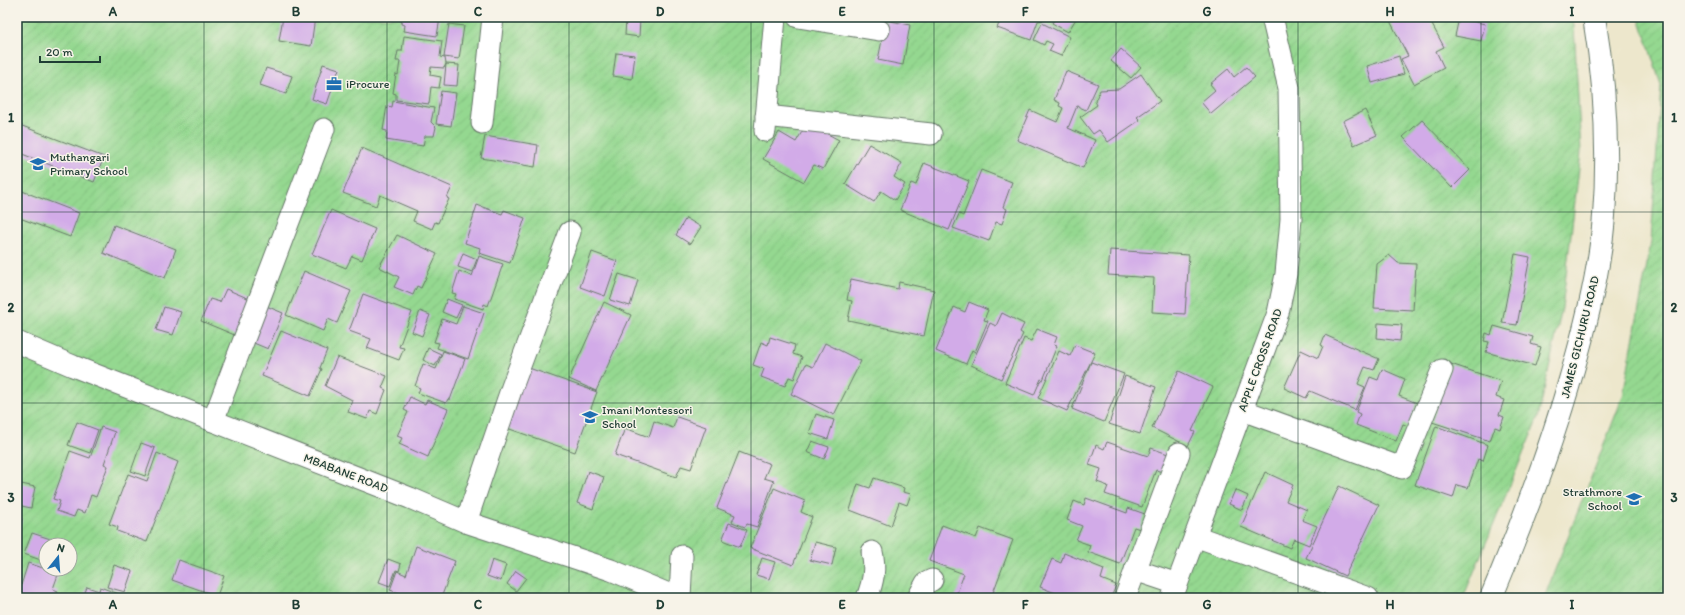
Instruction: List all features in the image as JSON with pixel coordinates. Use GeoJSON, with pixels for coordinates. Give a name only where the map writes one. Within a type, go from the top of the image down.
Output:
{"type":"FeatureCollection","features":[{"type":"Feature","properties":{"kind":"main road","name":"JAMES GICHURU ROAD"},"geometry":{"type":"LineString","coordinates":[[1491,598],[1523,522],[1558,422],[1584,332],[1596,275],[1604,216],[1606,139],[1602,60],[1594,17]]}},
{"type":"Feature","properties":{"kind":"street"},"geometry":{"type":"LineString","coordinates":[[482,123],[493,17]]}},
{"type":"Feature","properties":{"kind":"street"},"geometry":{"type":"LineString","coordinates":[[775,17],[766,123],[931,134]]}},
{"type":"Feature","properties":{"kind":"street"},"geometry":{"type":"LineString","coordinates":[[798,17],[878,30]]}},
{"type":"Feature","properties":{"kind":"street","name":"APPLE CROSS ROAD"},"geometry":{"type":"LineString","coordinates":[[1175,591],[1278,314],[1286,274],[1291,219],[1289,88],[1272,17]]}},
{"type":"Feature","properties":{"kind":"street"},"geometry":{"type":"LineString","coordinates":[[213,421],[324,129]]}},
{"type":"Feature","properties":{"kind":"street"},"geometry":{"type":"LineString","coordinates":[[466,522],[512,387],[570,232]]}},
{"type":"Feature","properties":{"kind":"street","name":"MBABANE ROAD"},"geometry":{"type":"LineString","coordinates":[[17,342],[72,366],[410,498],[466,522],[611,570],[679,598]]}},
{"type":"Feature","properties":{"kind":"street"},"geometry":{"type":"LineString","coordinates":[[1242,410],[1402,468],[1442,370]]}},
{"type":"Feature","properties":{"kind":"street"},"geometry":{"type":"LineString","coordinates":[[1126,598],[1179,453]]}},
{"type":"Feature","properties":{"kind":"street"},"geometry":{"type":"LineString","coordinates":[[1195,536],[1368,598]]}},
{"type":"Feature","properties":{"kind":"street"},"geometry":{"type":"LineString","coordinates":[[867,598],[874,580],[874,562],[872,552]]}},
{"type":"Feature","properties":{"kind":"street"},"geometry":{"type":"LineString","coordinates":[[679,598],[682,556]]}},
{"type":"Feature","properties":{"kind":"street"},"geometry":{"type":"LineString","coordinates":[[1135,570],[1175,591]]}},
{"type":"Feature","properties":{"kind":"street"},"geometry":{"type":"LineString","coordinates":[[918,598],[926,583],[932,580]]}},
{"type":"Feature","properties":{"kind":"green space"},"geometry":{"type":"Polygon","coordinates":[[[17,17],[1572,17],[1574,26],[1581,152],[1562,308],[1538,418],[1463,598],[17,598],[17,17]]]}},
{"type":"Feature","properties":{"kind":"green space","name":"Strathmore School"},"geometry":{"type":"Polygon","coordinates":[[[1639,17],[1668,17],[1668,598],[1544,598],[1623,396],[1651,242],[1661,85],[1639,17]]]}},
{"type":"Feature","properties":{"kind":"building"},"geometry":{"type":"Polygon","coordinates":[[[283,17],[315,17],[311,46],[279,41],[283,17]]]}},
{"type":"Feature","properties":{"kind":"building"},"geometry":{"type":"Polygon","coordinates":[[[402,17],[448,17],[447,20],[440,18],[437,36],[404,31],[405,25],[401,24],[402,17]]]}},
{"type":"Feature","properties":{"kind":"building"},"geometry":{"type":"Polygon","coordinates":[[[857,17],[885,17],[884,22],[857,17]]]}},
{"type":"Feature","properties":{"kind":"building"},"geometry":{"type":"Polygon","coordinates":[[[996,17],[1049,17],[1045,20],[1038,21],[1031,40],[997,28],[1001,19],[996,17]]]}},
{"type":"Feature","properties":{"kind":"building"},"geometry":{"type":"Polygon","coordinates":[[[1056,17],[1077,17],[1068,32],[1052,23],[1056,17]]]}},
{"type":"Feature","properties":{"kind":"building"},"geometry":{"type":"Polygon","coordinates":[[[1388,17],[1428,17],[1444,47],[1436,51],[1444,68],[1414,84],[1401,59],[1408,56],[1388,17]]]}},
{"type":"Feature","properties":{"kind":"building"},"geometry":{"type":"Polygon","coordinates":[[[1459,18],[1485,24],[1481,41],[1455,36],[1459,18]]]}},
{"type":"Feature","properties":{"kind":"building"},"geometry":{"type":"Polygon","coordinates":[[[626,19],[640,20],[639,37],[625,35],[626,19]]]}},
{"type":"Feature","properties":{"kind":"building"},"geometry":{"type":"Polygon","coordinates":[[[886,20],[910,25],[903,65],[878,60],[886,20]]]}},
{"type":"Feature","properties":{"kind":"building"},"geometry":{"type":"Polygon","coordinates":[[[1042,23],[1070,37],[1061,56],[1049,51],[1053,44],[1046,41],[1044,45],[1034,40],[1042,23]]]}},
{"type":"Feature","properties":{"kind":"building"},"geometry":{"type":"Polygon","coordinates":[[[449,24],[464,26],[459,59],[444,57],[449,24]]]}},
{"type":"Feature","properties":{"kind":"building"},"geometry":{"type":"Polygon","coordinates":[[[404,36],[442,41],[440,57],[445,58],[446,64],[444,68],[431,67],[430,75],[441,77],[439,88],[431,87],[429,104],[396,100],[396,94],[393,93],[400,61],[396,61],[398,51],[402,51],[404,36]]]}},
{"type":"Feature","properties":{"kind":"building"},"geometry":{"type":"Polygon","coordinates":[[[1121,49],[1141,67],[1131,78],[1111,61],[1121,49]]]}},
{"type":"Feature","properties":{"kind":"building"},"geometry":{"type":"Polygon","coordinates":[[[616,53],[635,55],[632,79],[613,76],[616,53]]]}},
{"type":"Feature","properties":{"kind":"building"},"geometry":{"type":"Polygon","coordinates":[[[1399,56],[1404,74],[1372,83],[1367,66],[1399,56]]]}},
{"type":"Feature","properties":{"kind":"building"},"geometry":{"type":"Polygon","coordinates":[[[323,64],[339,69],[327,104],[312,99],[323,64]]]}},
{"type":"Feature","properties":{"kind":"building"},"geometry":{"type":"Polygon","coordinates":[[[446,64],[459,65],[457,86],[444,85],[446,64]]]}},
{"type":"Feature","properties":{"kind":"building"},"geometry":{"type":"Polygon","coordinates":[[[1246,67],[1255,77],[1211,114],[1201,102],[1215,90],[1210,84],[1228,69],[1234,77],[1246,67]]]}},
{"type":"Feature","properties":{"kind":"building"},"geometry":{"type":"Polygon","coordinates":[[[266,68],[292,76],[286,94],[260,85],[266,68]]]}},
{"type":"Feature","properties":{"kind":"building"},"geometry":{"type":"Polygon","coordinates":[[[1066,71],[1098,84],[1086,110],[1077,106],[1068,128],[1095,140],[1083,168],[1017,140],[1030,110],[1057,122],[1063,108],[1059,106],[1060,103],[1054,100],[1066,71]]]}},
{"type":"Feature","properties":{"kind":"building"},"geometry":{"type":"Polygon","coordinates":[[[1141,74],[1160,101],[1137,117],[1140,120],[1108,142],[1099,130],[1093,134],[1080,117],[1097,105],[1095,101],[1100,90],[1119,89],[1141,74]]]}},
{"type":"Feature","properties":{"kind":"building"},"geometry":{"type":"Polygon","coordinates":[[[441,91],[456,93],[451,126],[436,124],[441,91]]]}},
{"type":"Feature","properties":{"kind":"building"},"geometry":{"type":"Polygon","coordinates":[[[393,101],[434,108],[431,122],[436,127],[434,136],[425,136],[423,146],[386,140],[387,131],[383,130],[387,106],[392,107],[393,101]]]}},
{"type":"Feature","properties":{"kind":"building"},"geometry":{"type":"Polygon","coordinates":[[[1365,110],[1377,135],[1354,145],[1343,121],[1365,110]]]}},
{"type":"Feature","properties":{"kind":"building"},"geometry":{"type":"Polygon","coordinates":[[[1422,120],[1470,170],[1452,188],[1403,137],[1422,120]]]}},
{"type":"Feature","properties":{"kind":"building"},"geometry":{"type":"Polygon","coordinates":[[[807,123],[839,140],[823,169],[814,165],[804,182],[763,159],[779,132],[796,142],[807,123]]]}},
{"type":"Feature","properties":{"kind":"building"},"geometry":{"type":"Polygon","coordinates":[[[17,124],[104,157],[94,182],[17,152],[17,124]]]}},
{"type":"Feature","properties":{"kind":"building"},"geometry":{"type":"Polygon","coordinates":[[[485,136],[538,145],[535,167],[481,158],[485,136]]]}},
{"type":"Feature","properties":{"kind":"building"},"geometry":{"type":"Polygon","coordinates":[[[869,144],[902,163],[894,177],[905,184],[895,200],[881,191],[874,202],[845,184],[869,144]]]}},
{"type":"Feature","properties":{"kind":"building"},"geometry":{"type":"Polygon","coordinates":[[[362,148],[452,187],[447,198],[449,199],[438,223],[435,222],[432,229],[413,221],[417,211],[380,195],[376,206],[343,193],[362,148]]]}},
{"type":"Feature","properties":{"kind":"building"},"geometry":{"type":"Polygon","coordinates":[[[924,163],[969,181],[949,230],[900,210],[911,183],[916,185],[924,163]]]}},
{"type":"Feature","properties":{"kind":"building"},"geometry":{"type":"Polygon","coordinates":[[[981,170],[1012,182],[1003,207],[1007,209],[1002,224],[996,222],[989,241],[953,228],[959,214],[963,216],[981,170]]]}},
{"type":"Feature","properties":{"kind":"building"},"geometry":{"type":"Polygon","coordinates":[[[17,189],[79,213],[70,237],[17,217],[17,189]]]}},
{"type":"Feature","properties":{"kind":"building"},"geometry":{"type":"Polygon","coordinates":[[[477,205],[502,214],[504,210],[525,218],[510,263],[479,253],[480,248],[465,243],[477,205]]]}},
{"type":"Feature","properties":{"kind":"building"},"geometry":{"type":"Polygon","coordinates":[[[331,210],[375,229],[362,260],[352,256],[346,268],[312,254],[331,210]]]}},
{"type":"Feature","properties":{"kind":"building"},"geometry":{"type":"Polygon","coordinates":[[[686,218],[701,227],[690,244],[676,235],[686,218]]]}},
{"type":"Feature","properties":{"kind":"building"},"geometry":{"type":"Polygon","coordinates":[[[114,225],[176,249],[165,278],[103,253],[114,225]]]}},
{"type":"Feature","properties":{"kind":"building"},"geometry":{"type":"Polygon","coordinates":[[[397,235],[437,254],[421,288],[417,286],[413,295],[394,287],[399,277],[379,267],[397,235]]]}},
{"type":"Feature","properties":{"kind":"building"},"geometry":{"type":"Polygon","coordinates":[[[1110,250],[1189,255],[1185,314],[1152,312],[1154,278],[1108,275],[1110,250]]]}},
{"type":"Feature","properties":{"kind":"building"},"geometry":{"type":"Polygon","coordinates":[[[592,252],[617,261],[605,296],[580,287],[592,252]]]}},
{"type":"Feature","properties":{"kind":"building"},"geometry":{"type":"Polygon","coordinates":[[[463,253],[477,259],[472,272],[458,267],[463,253]]]}},
{"type":"Feature","properties":{"kind":"building"},"geometry":{"type":"Polygon","coordinates":[[[1515,254],[1530,257],[1517,325],[1502,323],[1515,254]]]}},
{"type":"Feature","properties":{"kind":"building"},"geometry":{"type":"Polygon","coordinates":[[[1389,255],[1398,263],[1416,264],[1413,310],[1374,308],[1377,264],[1389,255]]]}},
{"type":"Feature","properties":{"kind":"building"},"geometry":{"type":"Polygon","coordinates":[[[479,256],[503,264],[488,306],[484,304],[483,309],[454,299],[456,294],[452,293],[459,271],[472,276],[479,256]]]}},
{"type":"Feature","properties":{"kind":"building"},"geometry":{"type":"Polygon","coordinates":[[[304,271],[351,291],[337,323],[328,319],[323,331],[286,315],[304,271]]]}},
{"type":"Feature","properties":{"kind":"building"},"geometry":{"type":"Polygon","coordinates":[[[619,274],[638,280],[630,306],[610,300],[619,274]]]}},
{"type":"Feature","properties":{"kind":"building"},"geometry":{"type":"Polygon","coordinates":[[[851,279],[898,289],[899,282],[934,290],[924,336],[848,320],[852,301],[847,300],[851,279]]]}},
{"type":"Feature","properties":{"kind":"building"},"geometry":{"type":"Polygon","coordinates":[[[226,289],[283,313],[268,349],[201,321],[210,299],[220,302],[226,289]]]}},
{"type":"Feature","properties":{"kind":"building"},"geometry":{"type":"Polygon","coordinates":[[[363,294],[412,312],[399,347],[404,348],[399,360],[367,348],[371,339],[349,331],[363,294]]]}},
{"type":"Feature","properties":{"kind":"building"},"geometry":{"type":"Polygon","coordinates":[[[447,299],[462,305],[456,318],[442,312],[447,299]]]}},
{"type":"Feature","properties":{"kind":"building"},"geometry":{"type":"Polygon","coordinates":[[[604,302],[631,315],[596,391],[569,379],[604,302]]]}},
{"type":"Feature","properties":{"kind":"building"},"geometry":{"type":"Polygon","coordinates":[[[969,302],[988,310],[984,320],[988,321],[975,352],[972,350],[966,364],[936,351],[954,307],[965,312],[969,302]]]}},
{"type":"Feature","properties":{"kind":"building"},"geometry":{"type":"Polygon","coordinates":[[[463,306],[484,313],[468,359],[437,348],[439,343],[434,342],[442,319],[456,324],[463,306]]]}},
{"type":"Feature","properties":{"kind":"building"},"geometry":{"type":"Polygon","coordinates":[[[164,307],[181,312],[173,335],[156,330],[164,307]]]}},
{"type":"Feature","properties":{"kind":"building"},"geometry":{"type":"Polygon","coordinates":[[[420,311],[430,315],[422,336],[412,332],[420,311]]]}},
{"type":"Feature","properties":{"kind":"building"},"geometry":{"type":"Polygon","coordinates":[[[1002,313],[1024,324],[1020,332],[1023,334],[1001,379],[971,365],[990,323],[996,326],[1002,313]]]}},
{"type":"Feature","properties":{"kind":"building"},"geometry":{"type":"Polygon","coordinates":[[[1378,323],[1402,325],[1400,341],[1377,338],[1378,323]]]}},
{"type":"Feature","properties":{"kind":"building"},"geometry":{"type":"Polygon","coordinates":[[[1494,326],[1533,337],[1531,344],[1541,347],[1535,366],[1486,352],[1489,342],[1484,341],[1486,333],[1491,335],[1494,326]]]}},
{"type":"Feature","properties":{"kind":"building"},"geometry":{"type":"Polygon","coordinates":[[[1037,329],[1057,337],[1054,345],[1057,346],[1043,380],[1041,379],[1034,395],[1005,383],[1024,338],[1031,341],[1037,329]]]}},
{"type":"Feature","properties":{"kind":"building"},"geometry":{"type":"Polygon","coordinates":[[[281,331],[327,350],[320,368],[322,369],[310,396],[262,376],[281,331]]]}},
{"type":"Feature","properties":{"kind":"building"},"geometry":{"type":"Polygon","coordinates":[[[1325,335],[1379,359],[1374,370],[1365,367],[1358,384],[1365,387],[1355,410],[1310,391],[1306,398],[1284,388],[1301,350],[1318,358],[1323,346],[1321,345],[1325,335]]]}},
{"type":"Feature","properties":{"kind":"building"},"geometry":{"type":"Polygon","coordinates":[[[770,337],[795,345],[793,354],[802,357],[794,379],[789,377],[785,386],[761,377],[764,369],[753,365],[761,342],[768,345],[770,337]]]}},
{"type":"Feature","properties":{"kind":"building"},"geometry":{"type":"Polygon","coordinates":[[[825,343],[861,361],[834,415],[791,394],[806,364],[813,367],[825,343]]]}},
{"type":"Feature","properties":{"kind":"building"},"geometry":{"type":"Polygon","coordinates":[[[1075,345],[1095,353],[1067,411],[1038,398],[1059,351],[1070,356],[1075,345]]]}},
{"type":"Feature","properties":{"kind":"building"},"geometry":{"type":"Polygon","coordinates":[[[428,348],[441,354],[435,366],[423,360],[428,348]]]}},
{"type":"Feature","properties":{"kind":"building"},"geometry":{"type":"Polygon","coordinates":[[[443,351],[465,359],[450,400],[448,399],[446,403],[418,393],[420,388],[415,386],[423,364],[436,369],[443,351]]]}},
{"type":"Feature","properties":{"kind":"building"},"geometry":{"type":"Polygon","coordinates":[[[337,357],[387,376],[382,388],[386,390],[377,414],[370,411],[367,419],[348,412],[352,400],[325,386],[337,357]]]}},
{"type":"Feature","properties":{"kind":"building"},"geometry":{"type":"Polygon","coordinates":[[[1091,362],[1124,374],[1104,422],[1072,409],[1091,362]]]}},
{"type":"Feature","properties":{"kind":"building"},"geometry":{"type":"Polygon","coordinates":[[[1451,364],[1501,381],[1496,397],[1504,400],[1499,415],[1504,417],[1500,429],[1495,427],[1490,441],[1432,422],[1451,364]]]}},
{"type":"Feature","properties":{"kind":"building"},"geometry":{"type":"Polygon","coordinates":[[[526,367],[597,392],[575,452],[504,427],[526,367]]]}},
{"type":"Feature","properties":{"kind":"building"},"geometry":{"type":"Polygon","coordinates":[[[1382,369],[1405,379],[1399,396],[1417,403],[1408,426],[1403,424],[1396,441],[1356,425],[1360,414],[1356,412],[1370,377],[1378,380],[1382,369]]]}},
{"type":"Feature","properties":{"kind":"building"},"geometry":{"type":"Polygon","coordinates":[[[1179,371],[1213,387],[1192,431],[1195,432],[1188,446],[1152,428],[1179,371]]]}},
{"type":"Feature","properties":{"kind":"building"},"geometry":{"type":"Polygon","coordinates":[[[1125,376],[1156,387],[1140,434],[1109,424],[1125,376]]]}},
{"type":"Feature","properties":{"kind":"building"},"geometry":{"type":"Polygon","coordinates":[[[410,397],[425,404],[427,400],[448,409],[428,457],[399,444],[402,438],[397,436],[408,412],[404,410],[410,397]]]}},
{"type":"Feature","properties":{"kind":"building"},"geometry":{"type":"Polygon","coordinates":[[[816,414],[834,420],[828,439],[809,433],[816,414]]]}},
{"type":"Feature","properties":{"kind":"building"},"geometry":{"type":"Polygon","coordinates":[[[677,417],[706,427],[691,469],[681,466],[676,477],[615,455],[625,428],[649,437],[654,421],[673,428],[677,417]]]}},
{"type":"Feature","properties":{"kind":"building"},"geometry":{"type":"Polygon","coordinates":[[[77,422],[98,430],[90,453],[68,445],[77,422]]]}},
{"type":"Feature","properties":{"kind":"building"},"geometry":{"type":"Polygon","coordinates":[[[1436,426],[1488,445],[1483,461],[1478,459],[1468,488],[1457,485],[1453,498],[1415,485],[1436,426]]]}},
{"type":"Feature","properties":{"kind":"building"},"geometry":{"type":"Polygon","coordinates":[[[101,427],[115,432],[104,464],[108,466],[96,497],[91,495],[85,513],[77,510],[74,517],[57,511],[60,501],[53,499],[70,451],[90,458],[101,427]]]}},
{"type":"Feature","properties":{"kind":"building"},"geometry":{"type":"Polygon","coordinates":[[[812,441],[829,447],[824,459],[807,452],[812,441]]]}},
{"type":"Feature","properties":{"kind":"building"},"geometry":{"type":"Polygon","coordinates":[[[1107,442],[1148,456],[1151,448],[1168,454],[1162,472],[1156,470],[1142,507],[1105,494],[1108,486],[1097,482],[1101,469],[1089,465],[1096,445],[1104,449],[1107,442]]]}},
{"type":"Feature","properties":{"kind":"building"},"geometry":{"type":"Polygon","coordinates":[[[141,443],[155,448],[145,476],[131,471],[141,443]]]}},
{"type":"Feature","properties":{"kind":"building"},"geometry":{"type":"Polygon","coordinates":[[[739,452],[770,464],[764,478],[774,481],[757,527],[747,524],[745,527],[732,522],[735,515],[717,508],[739,452]]]}},
{"type":"Feature","properties":{"kind":"building"},"geometry":{"type":"Polygon","coordinates":[[[157,453],[178,462],[147,542],[117,531],[118,527],[109,524],[128,474],[147,481],[157,453]]]}},
{"type":"Feature","properties":{"kind":"building"},"geometry":{"type":"Polygon","coordinates":[[[588,471],[604,477],[593,509],[577,503],[588,471]]]}},
{"type":"Feature","properties":{"kind":"building"},"geometry":{"type":"Polygon","coordinates":[[[1265,472],[1293,485],[1286,501],[1307,510],[1302,520],[1317,526],[1309,545],[1294,539],[1290,548],[1241,527],[1265,472]]]}},
{"type":"Feature","properties":{"kind":"building"},"geometry":{"type":"Polygon","coordinates":[[[874,478],[904,488],[903,492],[911,494],[907,505],[899,502],[891,526],[850,510],[858,484],[870,488],[874,478]]]}},
{"type":"Feature","properties":{"kind":"building"},"geometry":{"type":"Polygon","coordinates":[[[17,483],[35,487],[31,508],[17,505],[17,483]]]}},
{"type":"Feature","properties":{"kind":"building"},"geometry":{"type":"Polygon","coordinates":[[[1339,486],[1379,505],[1345,576],[1306,558],[1339,486]]]}},
{"type":"Feature","properties":{"kind":"building"},"geometry":{"type":"Polygon","coordinates":[[[774,488],[805,501],[801,512],[812,517],[793,565],[750,548],[774,488]]]}},
{"type":"Feature","properties":{"kind":"building"},"geometry":{"type":"Polygon","coordinates":[[[1235,490],[1248,496],[1242,510],[1229,504],[1235,490]]]}},
{"type":"Feature","properties":{"kind":"building"},"geometry":{"type":"Polygon","coordinates":[[[1086,498],[1127,513],[1128,508],[1145,514],[1140,529],[1134,527],[1120,564],[1088,552],[1090,545],[1076,540],[1082,526],[1067,520],[1074,501],[1084,505],[1086,498]]]}},
{"type":"Feature","properties":{"kind":"building"},"geometry":{"type":"Polygon","coordinates":[[[17,517],[22,519],[17,537],[17,517]]]}},
{"type":"Feature","properties":{"kind":"building"},"geometry":{"type":"Polygon","coordinates":[[[729,523],[747,530],[740,547],[722,540],[729,523]]]}},
{"type":"Feature","properties":{"kind":"building"},"geometry":{"type":"Polygon","coordinates":[[[942,525],[976,538],[980,528],[1013,540],[991,598],[955,598],[964,574],[929,561],[942,525]]]}},
{"type":"Feature","properties":{"kind":"building"},"geometry":{"type":"Polygon","coordinates":[[[32,533],[44,537],[38,537],[38,559],[24,554],[32,533]]]}},
{"type":"Feature","properties":{"kind":"building"},"geometry":{"type":"Polygon","coordinates":[[[815,542],[836,547],[832,565],[810,560],[815,542]]]}},
{"type":"Feature","properties":{"kind":"building"},"geometry":{"type":"Polygon","coordinates":[[[416,546],[455,561],[441,598],[413,598],[390,590],[397,571],[406,575],[416,546]]]}},
{"type":"Feature","properties":{"kind":"building"},"geometry":{"type":"Polygon","coordinates":[[[1064,553],[1104,569],[1101,579],[1116,585],[1111,598],[1062,598],[1063,596],[1040,587],[1052,559],[1061,563],[1064,553]]]}},
{"type":"Feature","properties":{"kind":"building"},"geometry":{"type":"Polygon","coordinates":[[[762,558],[775,562],[769,579],[756,575],[762,558]]]}},
{"type":"Feature","properties":{"kind":"building"},"geometry":{"type":"Polygon","coordinates":[[[388,559],[401,564],[399,571],[396,570],[390,586],[379,582],[388,559]]]}},
{"type":"Feature","properties":{"kind":"building"},"geometry":{"type":"Polygon","coordinates":[[[179,560],[224,576],[217,596],[172,580],[179,560]]]}},
{"type":"Feature","properties":{"kind":"building"},"geometry":{"type":"Polygon","coordinates":[[[492,560],[506,565],[501,581],[487,576],[492,560]]]}},
{"type":"Feature","properties":{"kind":"building"},"geometry":{"type":"Polygon","coordinates":[[[28,563],[38,566],[38,577],[57,577],[53,589],[58,591],[55,598],[17,598],[28,563]]]}},
{"type":"Feature","properties":{"kind":"building"},"geometry":{"type":"Polygon","coordinates":[[[114,565],[132,571],[125,592],[107,587],[114,565]]]}},
{"type":"Feature","properties":{"kind":"building"},"geometry":{"type":"Polygon","coordinates":[[[516,571],[526,578],[516,591],[507,584],[516,571]]]}},
{"type":"Feature","properties":{"kind":"building"},"geometry":{"type":"Polygon","coordinates":[[[87,587],[99,591],[100,587],[119,594],[118,598],[83,598],[87,587]]]}},
{"type":"Feature","properties":{"kind":"building"},"geometry":{"type":"Polygon","coordinates":[[[1007,593],[1020,598],[1005,598],[1007,593]]]}},
{"type":"Feature","properties":{"kind":"building"},"geometry":{"type":"Polygon","coordinates":[[[266,594],[277,598],[264,598],[266,594]]]}},
{"type":"Feature","properties":{"kind":"place","name":"iProcure"},"geometry":{"type":"Point","coordinates":[334,84]}},
{"type":"Feature","properties":{"kind":"place","name":"Muthangari Primary School"},"geometry":{"type":"Point","coordinates":[38,164]}},
{"type":"Feature","properties":{"kind":"place","name":"Imani Montessori School"},"geometry":{"type":"Point","coordinates":[590,417]}},
{"type":"Feature","properties":{"kind":"place","name":"Strathmore School"},"geometry":{"type":"Point","coordinates":[1634,499]}}]}
